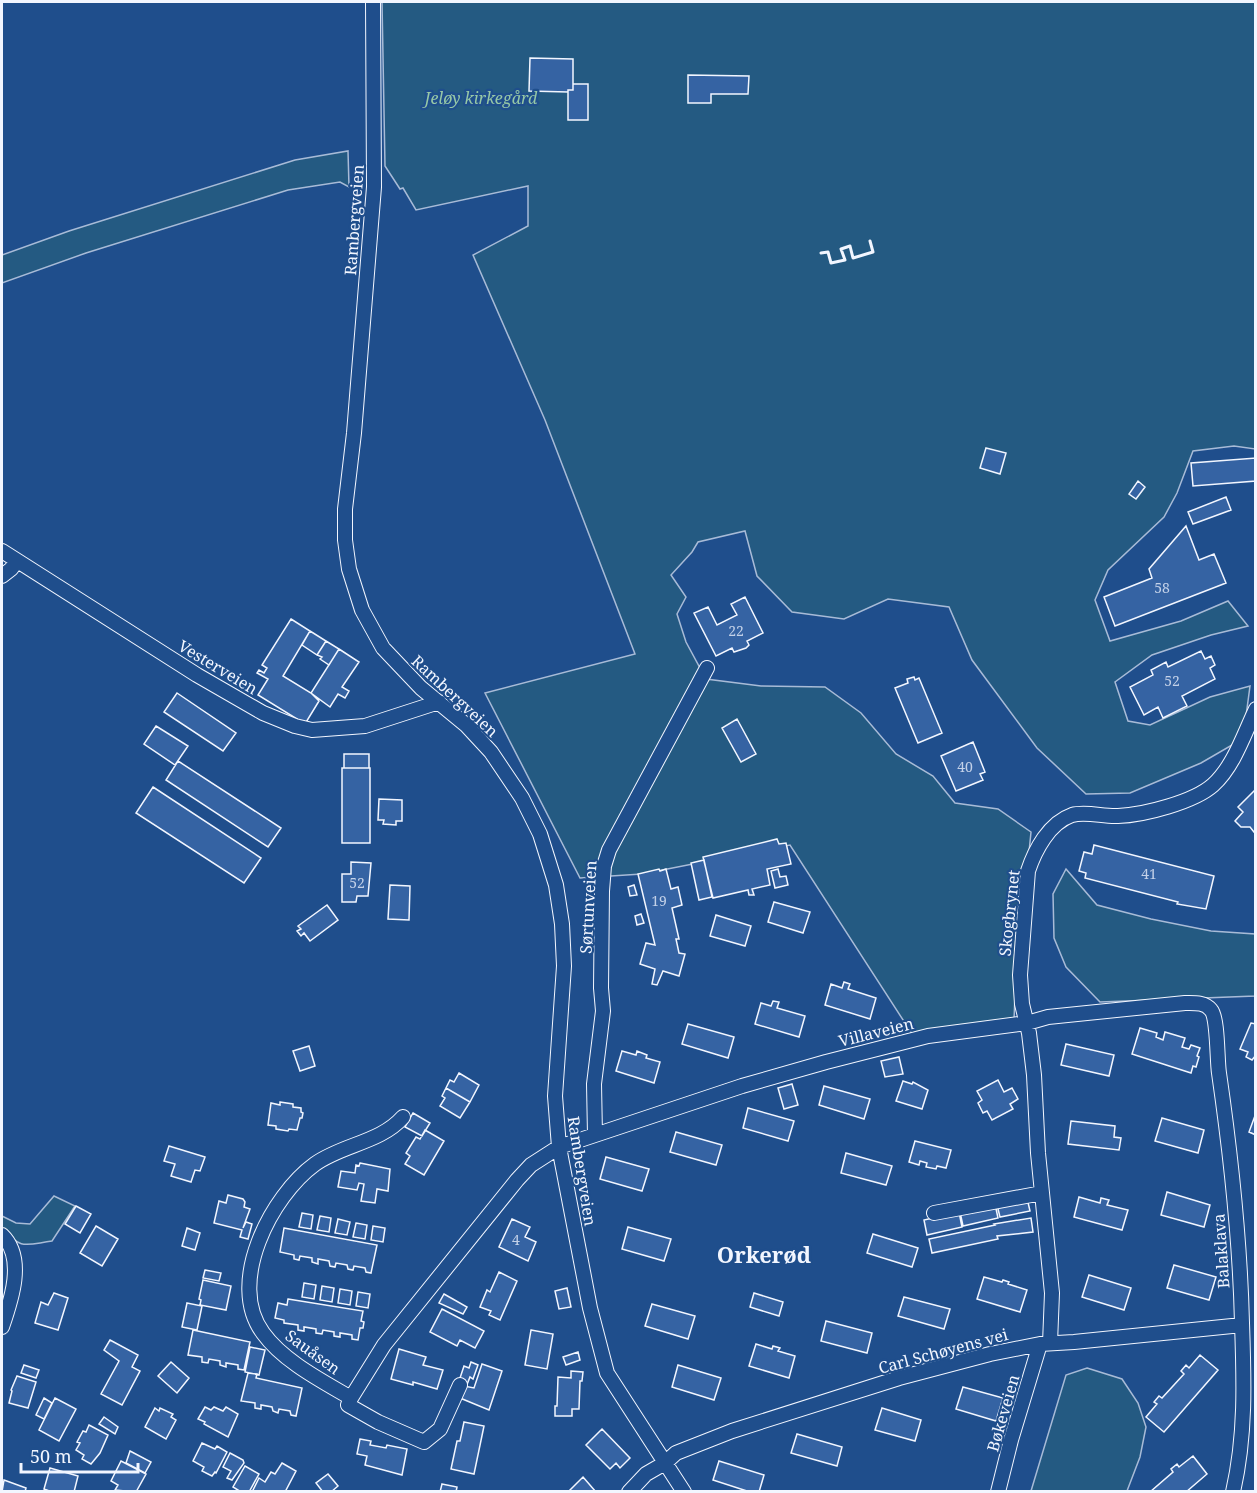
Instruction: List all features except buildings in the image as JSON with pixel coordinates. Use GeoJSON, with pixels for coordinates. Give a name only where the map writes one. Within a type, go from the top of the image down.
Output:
{"type":"FeatureCollection","features":[{"type":"Feature","properties":{"kind":"street","name":"Rambergveien"},"geometry":{"type":"LineString","coordinates":[[374,2],[374,187],[354,433],[345,509],[345,540],[349,569],[358,599],[376,637],[395,662],[478,739],[512,782],[540,834],[556,885],[562,924],[564,966],[555,1096],[558,1147],[590,1308],[603,1362],[614,1385],[684,1491]]}},
{"type":"Feature","properties":{"kind":"street","name":"Vesterveien"},"geometry":{"type":"LineString","coordinates":[[2,550],[197,675],[263,713],[295,726],[312,730],[365,726],[439,702]]}},
{"type":"Feature","properties":{"kind":"street"},"geometry":{"type":"LineString","coordinates":[[2,576],[17,561]]}},
{"type":"Feature","properties":{"kind":"street","name":"Sørtunveien"},"geometry":{"type":"LineString","coordinates":[[595,1135],[594,1084],[603,1011],[604,867],[609,850],[707,668]]}},
{"type":"Feature","properties":{"kind":"street","name":"Skogbrynet"},"geometry":{"type":"LineString","coordinates":[[1045,1344],[1052,1293],[1034,1075],[1022,1004],[1020,954],[1028,871],[1038,846],[1054,828],[1073,815],[1118,816],[1140,813],[1182,803],[1213,785],[1223,773],[1240,743],[1256,709]]}},
{"type":"Feature","properties":{"kind":"street","name":"Villaveien"},"geometry":{"type":"LineString","coordinates":[[558,1147],[742,1086],[928,1036],[1027,1023],[1048,1017],[1185,1003],[1202,1004],[1211,1010]]}},
{"type":"Feature","properties":{"kind":"street","name":"Balaklava"},"geometry":{"type":"LineString","coordinates":[[1211,1010],[1230,1154],[1242,1325],[1244,1409],[1242,1443],[1233,1491]]}},
{"type":"Feature","properties":{"kind":"street","name":"Sauåsen"},"geometry":{"type":"LineString","coordinates":[[351,1398],[316,1378],[264,1335],[255,1318],[250,1291],[258,1240],[274,1208],[305,1172],[329,1156],[394,1128],[403,1117]]}},
{"type":"Feature","properties":{"kind":"street","name":"Sauåsen"},"geometry":{"type":"LineString","coordinates":[[460,1385],[440,1429],[424,1442],[378,1422],[348,1405],[384,1345],[517,1180],[531,1166],[558,1147]]}},
{"type":"Feature","properties":{"kind":"street"},"geometry":{"type":"LineString","coordinates":[[934,1213],[1042,1193]]}},
{"type":"Feature","properties":{"kind":"street"},"geometry":{"type":"LineString","coordinates":[[2,1235],[8,1242],[14,1261],[14,1283],[2,1327]]}},
{"type":"Feature","properties":{"kind":"street","name":"Carl Schøyens vei"},"geometry":{"type":"LineString","coordinates":[[629,1491],[646,1474],[676,1453],[732,1431],[888,1382],[990,1354],[1045,1344],[1242,1325]]}},
{"type":"Feature","properties":{"kind":"street","name":"Bøkeveien"},"geometry":{"type":"LineString","coordinates":[[998,1491],[1011,1440],[1045,1344]]}},
{"type":"Feature","properties":{"kind":"green space","name":"Jeløy kirkegård"},"geometry":{"type":"Polygon","coordinates":[[[382,2],[1255,2],[1255,449],[1234,446],[1193,451],[1177,493],[1164,517],[1108,570],[1095,600],[1110,641],[1181,621],[1228,601],[1248,626],[1211,635],[1152,655],[1115,682],[1128,721],[1150,725],[1210,697],[1250,686],[1246,716],[1239,741],[1201,763],[1130,793],[1086,794],[1037,748],[972,660],[949,607],[888,599],[844,619],[792,612],[757,576],[745,531],[698,542],[671,575],[686,597],[677,614],[686,642],[706,679],[761,686],[825,687],[861,713],[896,754],[933,776],[955,803],[998,809],[1031,832],[1019,896],[1014,1020],[916,1040],[790,845],[642,874],[580,878],[485,693],[635,654],[545,420],[473,255],[528,226],[528,186],[416,210],[403,188],[400,189],[385,166],[382,2]]]}},
{"type":"Feature","properties":{"kind":"green space"},"geometry":{"type":"Polygon","coordinates":[[[348,151],[349,187],[340,182],[288,190],[86,253],[2,283],[2,255],[69,231],[295,160],[348,151]]]}},
{"type":"Feature","properties":{"kind":"green space"},"geometry":{"type":"Polygon","coordinates":[[[1066,869],[1097,905],[1211,931],[1255,934],[1255,996],[1100,1002],[1066,967],[1054,938],[1053,894],[1066,869]]]}},
{"type":"Feature","properties":{"kind":"green space"},"geometry":{"type":"Polygon","coordinates":[[[54,1196],[75,1206],[52,1241],[24,1244],[2,1229],[2,1216],[16,1223],[30,1224],[54,1196]]]}},
{"type":"Feature","properties":{"kind":"green space"},"geometry":{"type":"Polygon","coordinates":[[[1087,1368],[1122,1379],[1138,1403],[1146,1427],[1140,1457],[1127,1491],[1031,1491],[1066,1375],[1087,1368]]]}},
{"type":"Feature","properties":{"kind":"wall"},"geometry":{"type":"LineString","coordinates":[[821,253],[828,252],[831,263],[845,260],[841,249],[850,246],[853,258],[873,252],[870,241]]}},
{"type":"Feature","properties":{"kind":"district","name":"Orkerød"},"geometry":{"type":"Point","coordinates":[764,1255]}}]}
